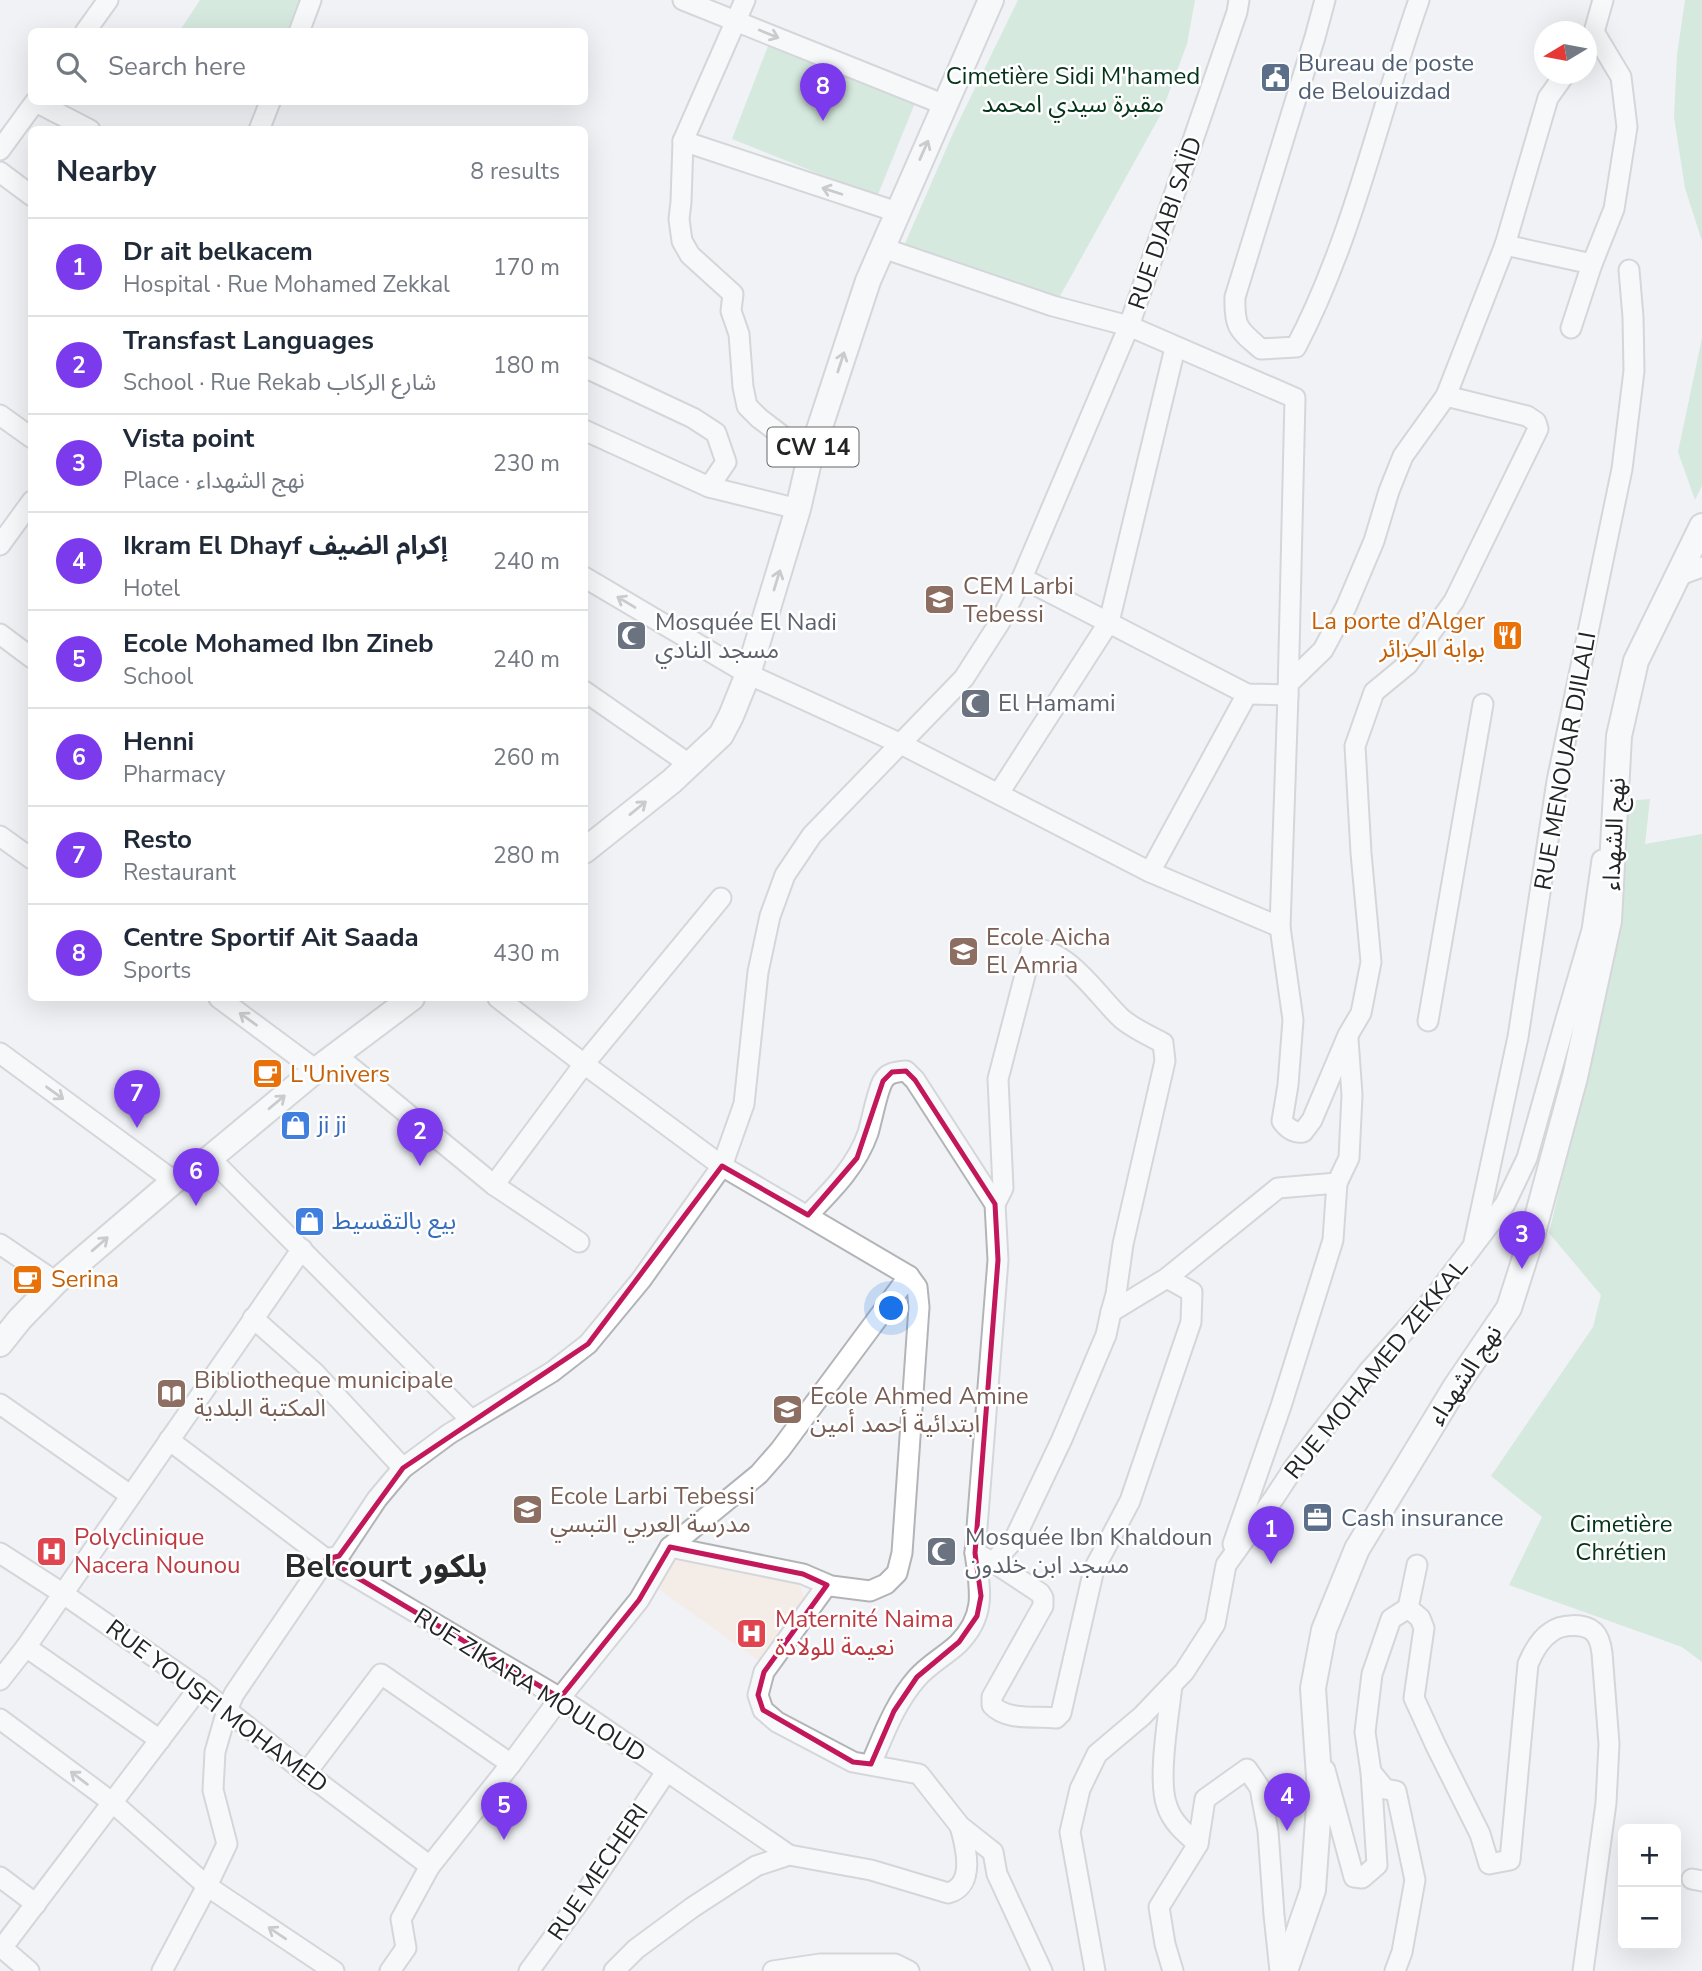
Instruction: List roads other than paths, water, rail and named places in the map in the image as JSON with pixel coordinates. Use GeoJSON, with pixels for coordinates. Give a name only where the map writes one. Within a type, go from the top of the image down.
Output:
{"type":"FeatureCollection","features":[{"type":"Feature","properties":{"kind":"main road","name":"CW 14"},"geometry":{"type":"LineString","coordinates":[[588,846],[672,780],[721,735],[748,674],[798,509],[810,457],[868,281],[991,0]]}},
{"type":"Feature","properties":{"kind":"main road","name":"نهج الشهداء"},"geometry":{"type":"LineString","coordinates":[[1283,1971],[1313,1889],[1320,1792],[1313,1688],[1324,1630],[1357,1549],[1456,1386],[1509,1308],[1532,1236],[1575,1077],[1609,921],[1619,736],[1636,661],[1702,526]]}},
{"type":"Feature","properties":{"kind":"main road"},"geometry":{"type":"LineString","coordinates":[[0,1344],[56,1282],[174,1181],[210,1158],[316,1070],[406,1001]]}},
{"type":"Feature","properties":{"kind":"street"},"geometry":{"type":"LineString","coordinates":[[88,28],[108,0]]}},
{"type":"Feature","properties":{"kind":"street"},"geometry":{"type":"LineString","coordinates":[[300,28],[311,0]]}},
{"type":"Feature","properties":{"kind":"street"},"geometry":{"type":"LineString","coordinates":[[682,0],[945,105]]}},
{"type":"Feature","properties":{"kind":"street"},"geometry":{"type":"LineString","coordinates":[[746,0],[683,141],[679,219],[682,241],[690,255],[733,294],[731,311],[739,334],[747,406],[810,457]]}},
{"type":"Feature","properties":{"kind":"street","name":"RUE DJABI SAÏD"},"geometry":{"type":"LineString","coordinates":[[162,1971],[227,1843],[213,1790],[215,1752],[227,1710],[234,1694],[326,1559],[339,1556],[377,1499],[403,1468],[449,1434],[552,1372],[588,1344],[641,1280],[722,1166],[744,1104],[758,972],[770,916],[785,874],[812,835],[964,678],[1000,622],[1022,578],[1129,326],[1239,0]]}},
{"type":"Feature","properties":{"kind":"street"},"geometry":{"type":"LineString","coordinates":[[1325,0],[1235,297],[1235,318],[1241,332],[1261,349],[1296,347],[1312,316],[1352,214],[1397,61],[1419,0]]}},
{"type":"Feature","properties":{"kind":"street"},"geometry":{"type":"LineString","coordinates":[[1596,21],[1603,0]]}},
{"type":"Feature","properties":{"kind":"street"},"geometry":{"type":"LineString","coordinates":[[1571,328],[1614,209],[1628,127],[1621,77],[1597,46]]}},
{"type":"Feature","properties":{"kind":"street"},"geometry":{"type":"LineString","coordinates":[[1022,578],[1247,694],[1289,689],[1323,650],[1346,607],[1374,541],[1388,491],[1403,456],[1446,396],[1505,245],[1548,99],[1558,84]]}},
{"type":"Feature","properties":{"kind":"street"},"geometry":{"type":"LineString","coordinates":[[0,150],[33,105]]}},
{"type":"Feature","properties":{"kind":"street"},"geometry":{"type":"LineString","coordinates":[[41,105],[82,126]]}},
{"type":"Feature","properties":{"kind":"street"},"geometry":{"type":"LineString","coordinates":[[260,126],[269,105]]}},
{"type":"Feature","properties":{"kind":"street"},"geometry":{"type":"LineString","coordinates":[[683,141],[897,212]]}},
{"type":"Feature","properties":{"kind":"street"},"geometry":{"type":"LineString","coordinates":[[0,172],[28,193]]}},
{"type":"Feature","properties":{"kind":"street"},"geometry":{"type":"LineString","coordinates":[[1505,245],[1592,264]]}},
{"type":"Feature","properties":{"kind":"street"},"geometry":{"type":"LineString","coordinates":[[883,248],[1053,306],[1129,326],[1295,398],[1289,689],[1280,927],[1293,1020],[1282,1121],[1285,1126],[1299,1132],[1303,1132],[1312,1120],[1348,1035],[1361,1013],[1371,962],[1355,746],[1374,692],[1408,664],[1454,601],[1538,429],[1536,422],[1527,416],[1446,396]]}},
{"type":"Feature","properties":{"kind":"street","name":"RUE MENOUAR DJILALI"},"geometry":{"type":"LineString","coordinates":[[1472,1250],[1518,1037],[1557,781],[1622,469],[1634,370],[1629,270]]}},
{"type":"Feature","properties":{"kind":"street"},"geometry":{"type":"LineString","coordinates":[[999,793],[1109,622],[1175,348]]}},
{"type":"Feature","properties":{"kind":"street"},"geometry":{"type":"LineString","coordinates":[[588,370],[694,418],[716,433],[726,462],[709,487]]}},
{"type":"Feature","properties":{"kind":"street"},"geometry":{"type":"LineString","coordinates":[[0,415],[28,435]]}},
{"type":"Feature","properties":{"kind":"street"},"geometry":{"type":"LineString","coordinates":[[588,432],[709,487],[798,509]]}},
{"type":"Feature","properties":{"kind":"street"},"geometry":{"type":"LineString","coordinates":[[0,545],[28,506]]}},
{"type":"Feature","properties":{"kind":"street"},"geometry":{"type":"LineString","coordinates":[[1676,576],[1702,567]]}},
{"type":"Feature","properties":{"kind":"street"},"geometry":{"type":"LineString","coordinates":[[588,579],[748,674],[899,743],[1150,872],[1280,927]]}},
{"type":"Feature","properties":{"kind":"street"},"geometry":{"type":"LineString","coordinates":[[0,634],[28,655]]}},
{"type":"Feature","properties":{"kind":"street"},"geometry":{"type":"LineString","coordinates":[[588,694],[689,765]]}},
{"type":"Feature","properties":{"kind":"street"},"geometry":{"type":"LineString","coordinates":[[1150,872],[1247,694]]}},
{"type":"Feature","properties":{"kind":"street"},"geometry":{"type":"LineString","coordinates":[[1428,1021],[1483,704]]}},
{"type":"Feature","properties":{"kind":"street","name":"RUE MOHAMED ZEKKAL"},"geometry":{"type":"LineString","coordinates":[[1095,1971],[1070,1832],[1080,1789],[1097,1754],[1142,1716],[1184,1672],[1216,1624],[1226,1565],[1295,1466],[1359,1382],[1432,1300],[1505,1204],[1527,1158],[1591,930],[1618,762]]}},
{"type":"Feature","properties":{"kind":"street"},"geometry":{"type":"LineString","coordinates":[[0,836],[28,856]]}},
{"type":"Feature","properties":{"kind":"street"},"geometry":{"type":"LineString","coordinates":[[494,1185],[584,1064],[721,898]]}},
{"type":"Feature","properties":{"kind":"street"},"geometry":{"type":"LineString","coordinates":[[871,1764],[894,1711],[918,1678],[960,1642],[977,1616],[981,1596],[975,1553],[998,1260],[995,1204],[1003,1188],[998,1079],[1032,948],[1045,948],[1091,984],[1123,1020],[1163,1044],[1165,1061],[1105,1335],[1062,1439],[1014,1540],[993,1562]]}},
{"type":"Feature","properties":{"kind":"street"},"geometry":{"type":"LineString","coordinates":[[223,1001],[316,1070]]}},
{"type":"Feature","properties":{"kind":"street"},"geometry":{"type":"LineString","coordinates":[[502,1001],[722,1166],[909,1276],[917,1287],[919,1307],[902,1553],[897,1573],[886,1584],[870,1591],[827,1585],[803,1574],[670,1547]]}},
{"type":"Feature","properties":{"kind":"street"},"geometry":{"type":"LineString","coordinates":[[1226,1565],[1333,1240],[1337,1183],[1349,1158],[1352,1096],[1348,1035]]}},
{"type":"Feature","properties":{"kind":"street"},"geometry":{"type":"LineString","coordinates":[[0,1053],[174,1181]]}},
{"type":"Feature","properties":{"kind":"street"},"geometry":{"type":"LineString","coordinates":[[336,1055],[494,1185],[579,1242]]}},
{"type":"Feature","properties":{"kind":"street"},"geometry":{"type":"LineString","coordinates":[[808,1215],[847,1174],[857,1157],[867,1135],[883,1081],[892,1072],[906,1071],[915,1080],[995,1204]]}},
{"type":"Feature","properties":{"kind":"street"},"geometry":{"type":"LineString","coordinates":[[210,1158],[471,1420]]}},
{"type":"Feature","properties":{"kind":"street"},"geometry":{"type":"LineString","coordinates":[[1111,1312],[1167,1278],[1278,1188],[1337,1183]]}},
{"type":"Feature","properties":{"kind":"street"},"geometry":{"type":"LineString","coordinates":[[0,1244],[56,1282]]}},
{"type":"Feature","properties":{"kind":"street"},"geometry":{"type":"LineString","coordinates":[[0,1680],[26,1647],[302,1249]]}},
{"type":"Feature","properties":{"kind":"street"},"geometry":{"type":"LineString","coordinates":[[390,1971],[407,1948],[401,1919],[430,1866],[639,1600],[670,1547],[759,1474],[780,1450],[909,1276]]}},
{"type":"Feature","properties":{"kind":"street"},"geometry":{"type":"LineString","coordinates":[[975,1553],[1040,1593],[1044,1606],[992,1697],[992,1705],[997,1711],[1007,1715],[1056,1718],[1061,1713],[1094,1569],[1130,1501],[1192,1322],[1192,1292],[1167,1278]]}},
{"type":"Feature","properties":{"kind":"street"},"geometry":{"type":"LineString","coordinates":[[253,1318],[314,1372],[403,1468]]}},
{"type":"Feature","properties":{"kind":"street"},"geometry":{"type":"LineString","coordinates":[[0,1404],[130,1494]]}},
{"type":"Feature","properties":{"kind":"street","name":"RUE ZIKARA MOULOUD"},"geometry":{"type":"LineString","coordinates":[[169,1440],[326,1559],[560,1698],[789,1855]]}},
{"type":"Feature","properties":{"kind":"street","name":"RUE YOUSFI MOHAMED"},"geometry":{"type":"LineString","coordinates":[[0,1553],[199,1688],[430,1866]]}},
{"type":"Feature","properties":{"kind":"street"},"geometry":{"type":"LineString","coordinates":[[1317,1743],[1354,1877],[1362,1878],[1377,1865],[1366,1732],[1372,1674],[1391,1619],[1408,1608],[1417,1564]]}},
{"type":"Feature","properties":{"kind":"street"},"geometry":{"type":"LineString","coordinates":[[827,1585],[764,1672],[758,1695],[764,1710],[777,1722],[853,1762],[919,1774],[960,1826],[993,1852],[998,1874],[1042,1971]]}},
{"type":"Feature","properties":{"kind":"street"},"geometry":{"type":"LineString","coordinates":[[1408,1608],[1420,1618],[1424,1628],[1415,1698],[1480,1834],[1489,1864],[1510,1860],[1528,1664],[1536,1648],[1550,1632],[1561,1627],[1586,1628],[1594,1632],[1600,1641],[1609,1744],[1606,1803],[1583,1971]]}},
{"type":"Feature","properties":{"kind":"street"},"geometry":{"type":"LineString","coordinates":[[26,1647],[160,1740]]}},
{"type":"Feature","properties":{"kind":"street"},"geometry":{"type":"LineString","coordinates":[[306,1773],[381,1674],[511,1764]]}},
{"type":"Feature","properties":{"kind":"street"},"geometry":{"type":"LineString","coordinates":[[1172,1685],[1162,1783],[1167,1806],[1179,1827],[1198,1844]]}},
{"type":"Feature","properties":{"kind":"street"},"geometry":{"type":"LineString","coordinates":[[29,1971],[1,1947],[199,1688]]}},
{"type":"Feature","properties":{"kind":"street"},"geometry":{"type":"LineString","coordinates":[[0,1719],[113,1803],[207,1886],[334,1971]]}},
{"type":"Feature","properties":{"kind":"street"},"geometry":{"type":"LineString","coordinates":[[1173,1971],[1159,1907],[1198,1844],[1205,1799],[1247,1769],[1260,1788],[1268,1831],[1274,1915],[1283,1971]]}},
{"type":"Feature","properties":{"kind":"street","name":"RUE MECHERI"},"geometry":{"type":"LineString","coordinates":[[529,1971],[582,1898],[666,1772]]}},
{"type":"Feature","properties":{"kind":"street"},"geometry":{"type":"LineString","coordinates":[[1371,1772],[1385,1789],[1395,1791],[1415,1880],[1402,1952],[1395,1971]]}},
{"type":"Feature","properties":{"kind":"street"},"geometry":{"type":"LineString","coordinates":[[614,1971],[636,1950],[693,1907],[756,1866],[789,1855],[871,1870],[948,1893],[956,1891],[963,1884],[967,1851],[960,1826]]}},
{"type":"Feature","properties":{"kind":"street"},"geometry":{"type":"LineString","coordinates":[[0,1877],[36,1904]]}},
{"type":"Feature","properties":{"kind":"street"},"geometry":{"type":"LineString","coordinates":[[773,1971],[820,1964],[895,1964],[909,1971]]}},
{"type":"Feature","properties":{"kind":"place","name":"Bureau de poste de Belouizdad"},"geometry":{"type":"Point","coordinates":[1275,77]}},
{"type":"Feature","properties":{"kind":"place","name":"Centre Sportif Ait Saada"},"geometry":{"type":"Point","coordinates":[823,121]}},
{"type":"Feature","properties":{"kind":"place","name":"CEM Larbi Tebessi"},"geometry":{"type":"Point","coordinates":[940,600]}},
{"type":"Feature","properties":{"kind":"place","name":"La porte d’Alger بوابة الجزائر"},"geometry":{"type":"Point","coordinates":[1508,635]}},
{"type":"Feature","properties":{"kind":"place","name":"Mosquée El Nadi مسجد النادي"},"geometry":{"type":"Point","coordinates":[632,636]}},
{"type":"Feature","properties":{"kind":"place","name":"El Hamami"},"geometry":{"type":"Point","coordinates":[975,703]}},
{"type":"Feature","properties":{"kind":"place","name":"Ecole Aicha El Amria"},"geometry":{"type":"Point","coordinates":[963,951]}},
{"type":"Feature","properties":{"kind":"place","name":"L'Univers"},"geometry":{"type":"Point","coordinates":[267,1074]}},
{"type":"Feature","properties":{"kind":"place","name":"ji ji"},"geometry":{"type":"Point","coordinates":[295,1125]}},
{"type":"Feature","properties":{"kind":"place","name":"Resto"},"geometry":{"type":"Point","coordinates":[137,1128]}},
{"type":"Feature","properties":{"kind":"place","name":"Transfast Languages"},"geometry":{"type":"Point","coordinates":[420,1166]}},
{"type":"Feature","properties":{"kind":"place","name":"Henni"},"geometry":{"type":"Point","coordinates":[196,1206]}},
{"type":"Feature","properties":{"kind":"place","name":"بيع بالتقسيط"},"geometry":{"type":"Point","coordinates":[309,1221]}},
{"type":"Feature","properties":{"kind":"place","name":"Vista point"},"geometry":{"type":"Point","coordinates":[1522,1269]}},
{"type":"Feature","properties":{"kind":"place","name":"Serina"},"geometry":{"type":"Point","coordinates":[28,1279]}},
{"type":"Feature","properties":{"kind":"place","name":"Bibliotheque municipale المكتبة البلدية"},"geometry":{"type":"Point","coordinates":[171,1394]}},
{"type":"Feature","properties":{"kind":"place","name":"Ecole Ahmed Amine ابتدائية أحمد أمين"},"geometry":{"type":"Point","coordinates":[787,1410]}},
{"type":"Feature","properties":{"kind":"place","name":"Ecole Larbi Tebessi مدرسة العربي التبسي"},"geometry":{"type":"Point","coordinates":[527,1510]}},
{"type":"Feature","properties":{"kind":"place","name":"Cash insurance"},"geometry":{"type":"Point","coordinates":[1318,1518]}},
{"type":"Feature","properties":{"kind":"place","name":"Polyclinique Nacera Nounou"},"geometry":{"type":"Point","coordinates":[51,1551]}},
{"type":"Feature","properties":{"kind":"place","name":"Mosquée Ibn Khaldoun مسجد ابن خلدون"},"geometry":{"type":"Point","coordinates":[942,1551]}},
{"type":"Feature","properties":{"kind":"place","name":"Dr ait belkacem"},"geometry":{"type":"Point","coordinates":[1271,1564]}},
{"type":"Feature","properties":{"kind":"place","name":"Maternité Naima نعيمة للولادة"},"geometry":{"type":"Point","coordinates":[752,1633]}},
{"type":"Feature","properties":{"kind":"place","name":"Ikram El Dhayf إكرام الضيف"},"geometry":{"type":"Point","coordinates":[1287,1831]}},
{"type":"Feature","properties":{"kind":"place","name":"Ecole Mohamed Ibn Zineb"},"geometry":{"type":"Point","coordinates":[504,1840]}},
{"type":"Feature","properties":{"kind":"district","name":"Belcourt بلكور"},"geometry":{"type":"Point","coordinates":[386,1566]}},
{"type":"Feature","properties":{"kind":"park label","name":"Cimetière Sidi M'hamed مقبرة سيدي امحمد"},"geometry":{"type":"Point","coordinates":[1073,90]}},
{"type":"Feature","properties":{"kind":"park label","name":"Cimetière Chrétien"},"geometry":{"type":"Point","coordinates":[1621,1538]}}]}
